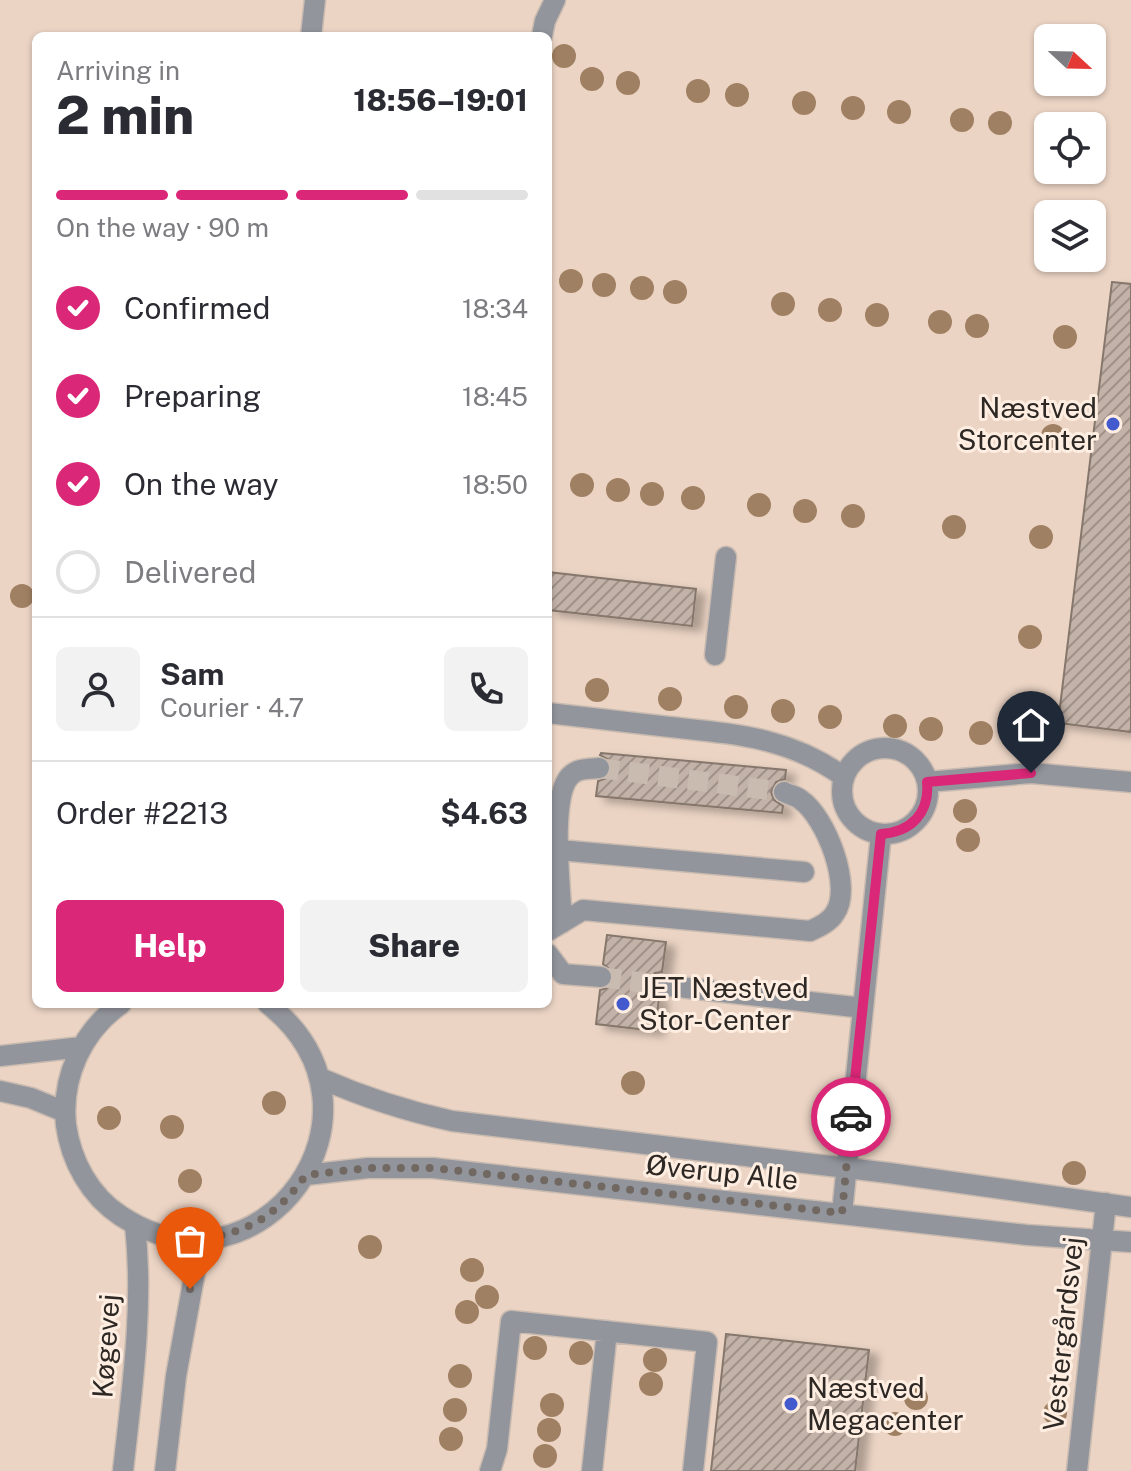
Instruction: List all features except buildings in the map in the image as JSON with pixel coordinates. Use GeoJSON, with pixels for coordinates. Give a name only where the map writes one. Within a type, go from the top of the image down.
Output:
{"type":"FeatureCollection","features":[{"type":"Feature","properties":{"kind":"street"},"geometry":{"type":"LineString","coordinates":[[311,32],[315,0]]}},
{"type":"Feature","properties":{"kind":"street"},"geometry":{"type":"LineString","coordinates":[[543,32],[555,0]]}},
{"type":"Feature","properties":{"kind":"street"},"geometry":{"type":"LineString","coordinates":[[715,655],[726,557]]}},
{"type":"Feature","properties":{"kind":"street"},"geometry":{"type":"LineString","coordinates":[[552,713],[747,736],[783,744],[818,759],[844,777]]}},
{"type":"Feature","properties":{"kind":"street"},"geometry":{"type":"LineString","coordinates":[[874,749],[901,751],[913,758],[927,782],[928,796],[917,820],[907,829],[881,834],[857,824],[848,814],[842,790],[850,765],[874,749]]}},
{"type":"Feature","properties":{"kind":"street"},"geometry":{"type":"LineString","coordinates":[[555,927],[559,850],[553,813],[570,776],[577,770],[599,768]]}},
{"type":"Feature","properties":{"kind":"street"},"geometry":{"type":"LineString","coordinates":[[927,782],[1031,773],[1131,782]]}},
{"type":"Feature","properties":{"kind":"street"},"geometry":{"type":"LineString","coordinates":[[555,927],[583,910],[810,931],[824,924],[835,914],[843,897],[841,874],[816,816],[802,800],[784,792]]}},
{"type":"Feature","properties":{"kind":"street"},"geometry":{"type":"LineString","coordinates":[[842,1213],[881,834]]}},
{"type":"Feature","properties":{"kind":"street"},"geometry":{"type":"LineString","coordinates":[[559,850],[804,872]]}},
{"type":"Feature","properties":{"kind":"street"},"geometry":{"type":"LineString","coordinates":[[552,959],[563,974],[601,977]]}},
{"type":"Feature","properties":{"kind":"street"},"geometry":{"type":"LineString","coordinates":[[661,985],[863,1008]]}},
{"type":"Feature","properties":{"kind":"street"},"geometry":{"type":"LineString","coordinates":[[116,1008],[95,1027],[82,1047],[69,1079],[65,1112],[68,1140],[92,1190],[111,1210],[135,1225],[178,1239],[226,1236],[261,1220],[291,1196],[317,1152],[323,1128],[324,1103],[320,1078],[307,1046],[287,1019],[273,1008]]}},
{"type":"Feature","properties":{"kind":"street"},"geometry":{"type":"LineString","coordinates":[[0,1056],[82,1047]]}},
{"type":"Feature","properties":{"kind":"street","name":"Øverup Alle"},"geometry":{"type":"LineString","coordinates":[[320,1078],[410,1112],[452,1121],[846,1168],[1131,1207]]}},
{"type":"Feature","properties":{"kind":"street"},"geometry":{"type":"LineString","coordinates":[[0,1091],[31,1098],[65,1112]]}},
{"type":"Feature","properties":{"kind":"street","name":"Øverup Alle"},"geometry":{"type":"LineString","coordinates":[[306,1175],[368,1168],[433,1168],[1131,1242]]}},
{"type":"Feature","properties":{"kind":"street","name":"Vestergårdsvej"},"geometry":{"type":"LineString","coordinates":[[1077,1471],[1106,1203]]}},
{"type":"Feature","properties":{"kind":"street","name":"Køgevej"},"geometry":{"type":"LineString","coordinates":[[123,1471],[139,1313],[135,1225]]}},
{"type":"Feature","properties":{"kind":"street"},"geometry":{"type":"LineString","coordinates":[[165,1471],[176,1376],[201,1239]]}},
{"type":"Feature","properties":{"kind":"street"},"geometry":{"type":"LineString","coordinates":[[490,1471],[497,1449],[511,1321],[707,1342],[693,1471]]}},
{"type":"Feature","properties":{"kind":"street"},"geometry":{"type":"LineString","coordinates":[[592,1471],[607,1331]]}},
{"type":"Feature","properties":{"kind":"shaded area"},"geometry":{"type":"Polygon","coordinates":[[[0,0],[1131,0],[1131,1471],[0,1471],[0,0]]]}},
{"type":"Feature","properties":{"kind":"tunnel"},"geometry":{"type":"LineString","coordinates":[[599,768],[784,792]]}},
{"type":"Feature","properties":{"kind":"tunnel"},"geometry":{"type":"LineString","coordinates":[[601,977],[661,985]]}},
{"type":"Feature","properties":{"kind":"way so far"},"geometry":{"type":"LineString","coordinates":[[190,1289],[201,1239],[226,1236],[251,1226],[291,1196],[306,1175],[368,1168],[433,1168],[842,1213],[851,1117]]}},
{"type":"Feature","properties":{"kind":"place","name":"Næstved Storcenter"},"geometry":{"type":"Point","coordinates":[1113,424]}},
{"type":"Feature","properties":{"kind":"place","name":"JET Næstved Stor-Center"},"geometry":{"type":"Point","coordinates":[623,1004]}},
{"type":"Feature","properties":{"kind":"place","name":"Næstved Megacenter"},"geometry":{"type":"Point","coordinates":[791,1404]}},
{"type":"Feature","properties":{"kind":"route"},"geometry":{"type":"LineString","coordinates":[[851,1117],[881,834],[907,829],[917,820],[928,796],[927,782],[1031,773]]}}]}
